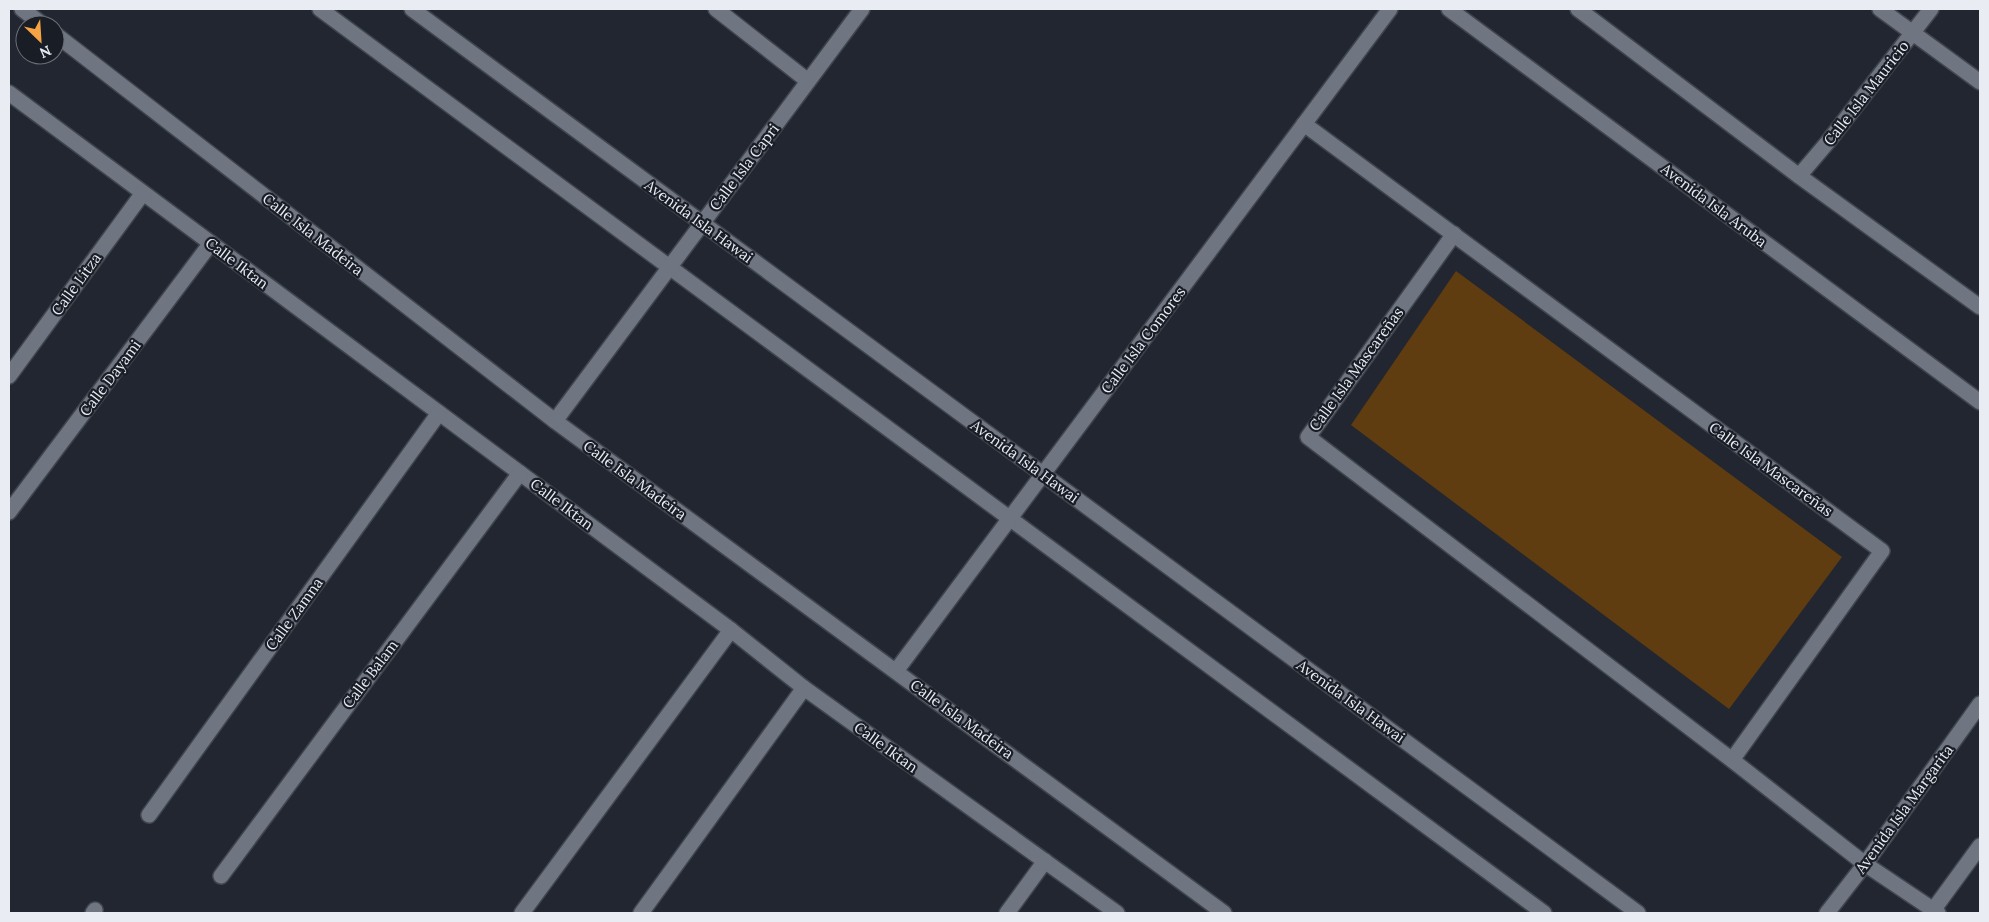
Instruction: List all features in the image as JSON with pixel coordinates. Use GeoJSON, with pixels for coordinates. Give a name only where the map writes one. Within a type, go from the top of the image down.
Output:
{"type":"FeatureCollection","features":[{"type":"Feature","properties":{"kind":"street"},"geometry":{"type":"LineString","coordinates":[[320,9],[1544,913]]}},
{"type":"Feature","properties":{"kind":"street","name":"Avenida Isla Hawai"},"geometry":{"type":"LineString","coordinates":[[412,9],[1638,913]]}},
{"type":"Feature","properties":{"kind":"street"},"geometry":{"type":"LineString","coordinates":[[716,9],[808,81]]}},
{"type":"Feature","properties":{"kind":"street","name":"Calle Isla Capri"},"geometry":{"type":"LineString","coordinates":[[555,421],[862,9]]}},
{"type":"Feature","properties":{"kind":"street","name":"Calle Isla Comores"},"geometry":{"type":"LineString","coordinates":[[896,671],[1390,9]]}},
{"type":"Feature","properties":{"kind":"street","name":"Avenida Isla Aruba"},"geometry":{"type":"LineString","coordinates":[[1449,9],[1980,402]]}},
{"type":"Feature","properties":{"kind":"street"},"geometry":{"type":"LineString","coordinates":[[1578,9],[1799,176],[1980,307]]}},
{"type":"Feature","properties":{"kind":"street"},"geometry":{"type":"LineString","coordinates":[[1880,9],[1980,82]]}},
{"type":"Feature","properties":{"kind":"street","name":"Calle Isla Mauricio"},"geometry":{"type":"LineString","coordinates":[[1799,176],[1931,9]]}},
{"type":"Feature","properties":{"kind":"street","name":"Calle Isla Madeira"},"geometry":{"type":"LineString","coordinates":[[65,42],[555,421],[1224,913]]}},
{"type":"Feature","properties":{"kind":"street","name":"Calle Iktan"},"geometry":{"type":"LineString","coordinates":[[9,93],[731,630],[804,688],[1115,913]]}},
{"type":"Feature","properties":{"kind":"street","name":"Calle Isla Mascareñas"},"geometry":{"type":"LineString","coordinates":[[1304,124],[1882,551],[1732,760]]}},
{"type":"Feature","properties":{"kind":"street","name":"Calle Litza"},"geometry":{"type":"LineString","coordinates":[[9,376],[143,193]]}},
{"type":"Feature","properties":{"kind":"street","name":"Calle Isla Mascareñas"},"geometry":{"type":"LineString","coordinates":[[1454,234],[1308,437],[1732,760],[1865,864],[1935,912]]}},
{"type":"Feature","properties":{"kind":"street","name":"Calle Dayami"},"geometry":{"type":"LineString","coordinates":[[9,512],[210,243]]}},
{"type":"Feature","properties":{"kind":"street","name":"Calle Zamna"},"geometry":{"type":"LineString","coordinates":[[149,815],[439,413]]}},
{"type":"Feature","properties":{"kind":"street","name":"Calle Balam"},"geometry":{"type":"LineString","coordinates":[[221,876],[520,473]]}},
{"type":"Feature","properties":{"kind":"street"},"geometry":{"type":"LineString","coordinates":[[522,913],[731,630]]}},
{"type":"Feature","properties":{"kind":"street"},"geometry":{"type":"LineString","coordinates":[[641,913],[804,688]]}},
{"type":"Feature","properties":{"kind":"street","name":"Avenida Isla Margarita"},"geometry":{"type":"LineString","coordinates":[[1827,913],[1865,864],[1980,704]]}},
{"type":"Feature","properties":{"kind":"street"},"geometry":{"type":"LineString","coordinates":[[1935,912],[1980,846]]}},
{"type":"Feature","properties":{"kind":"street"},"geometry":{"type":"LineString","coordinates":[[1007,913],[1045,861]]}},
{"type":"Feature","properties":{"kind":"shaded area"},"geometry":{"type":"Polygon","coordinates":[[[1456,271],[1842,557],[1729,709],[1351,425],[1456,271]]]}}]}
